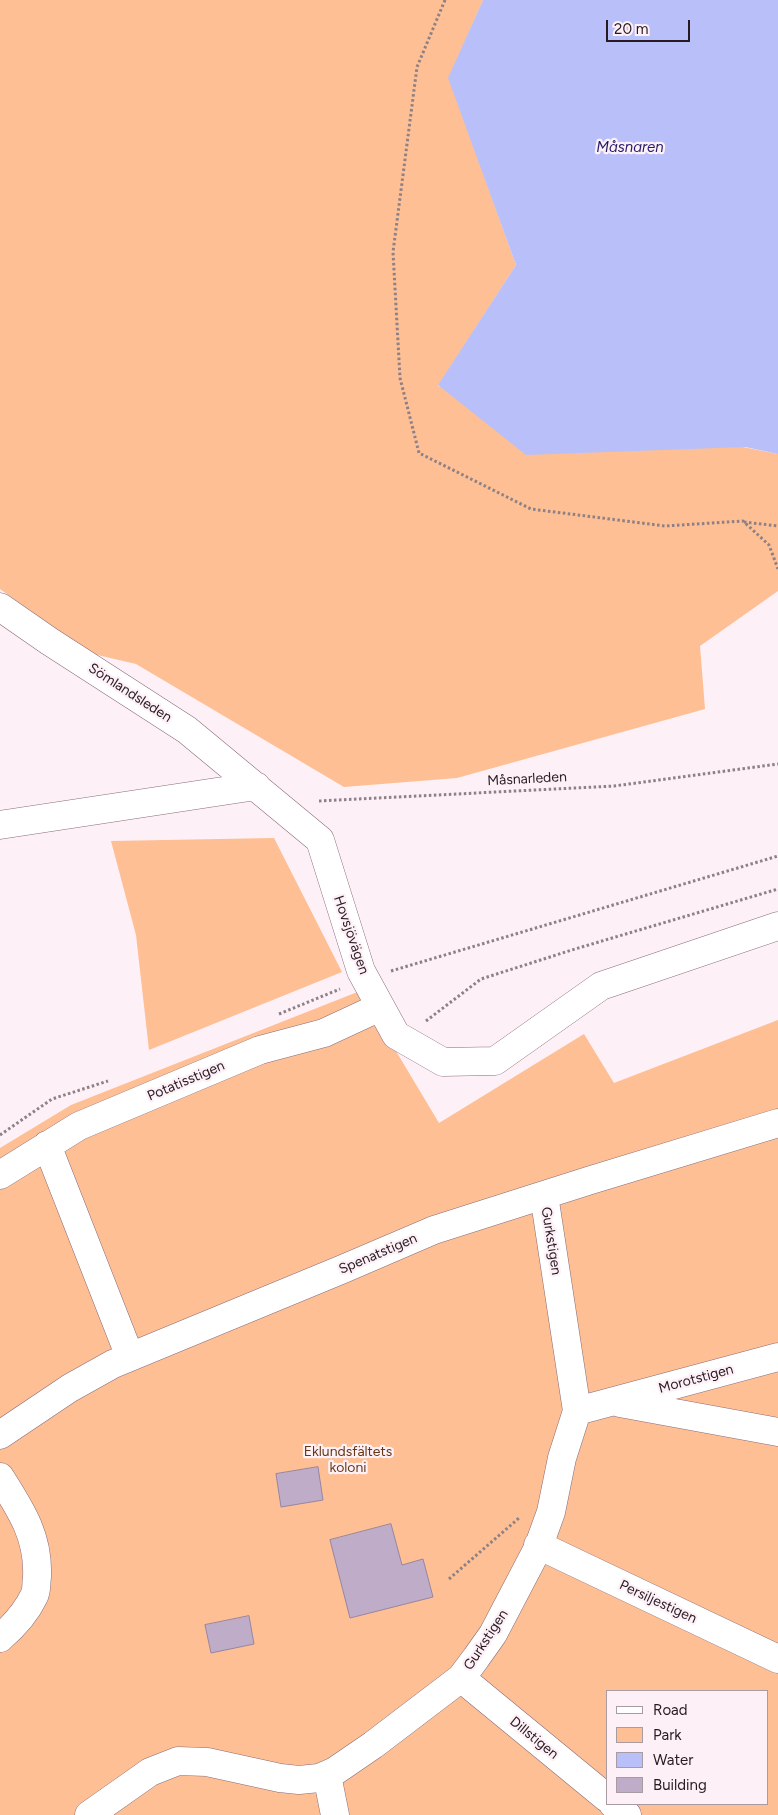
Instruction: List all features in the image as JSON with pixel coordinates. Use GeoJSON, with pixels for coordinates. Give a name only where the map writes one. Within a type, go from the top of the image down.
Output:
{"type":"FeatureCollection","features":[{"type":"Feature","properties":{"kind":"street","name":"Sömlandsleden"},"geometry":{"type":"LineString","coordinates":[[0,607],[187,730],[266,795]]}},
{"type":"Feature","properties":{"kind":"street"},"geometry":{"type":"LineString","coordinates":[[0,825],[266,795]]}},
{"type":"Feature","properties":{"kind":"street","name":"Hovsjövägen"},"geometry":{"type":"LineString","coordinates":[[266,795],[320,840],[361,971],[396,1035],[443,1062],[495,1061],[601,986],[778,926]]}},
{"type":"Feature","properties":{"kind":"street","name":"Potatisstigen"},"geometry":{"type":"LineString","coordinates":[[0,1175],[79,1126],[260,1050],[324,1033],[380,1007]]}},
{"type":"Feature","properties":{"kind":"street","name":"Spenatstigen"},"geometry":{"type":"LineString","coordinates":[[0,1435],[70,1388],[113,1364],[434,1230],[778,1123]]}},
{"type":"Feature","properties":{"kind":"street"},"geometry":{"type":"LineString","coordinates":[[47,1145],[130,1357]]}},
{"type":"Feature","properties":{"kind":"street","name":"Gurkstigen"},"geometry":{"type":"LineString","coordinates":[[90,1815],[123,1804],[150,1772],[178,1761],[207,1762],[280,1778],[319,1778],[336,1771],[373,1745],[461,1678],[493,1634],[528,1570],[551,1512],[562,1458],[577,1411],[544,1195]]}},
{"type":"Feature","properties":{"kind":"street","name":"Morotstigen"},"geometry":{"type":"LineString","coordinates":[[577,1411],[778,1357]]}},
{"type":"Feature","properties":{"kind":"street","name":"Morotstigen"},"geometry":{"type":"LineString","coordinates":[[614,1401],[778,1432]]}},
{"type":"Feature","properties":{"kind":"street"},"geometry":{"type":"LineString","coordinates":[[0,1477],[26,1519],[33,1535],[37,1560],[36,1594],[20,1618],[0,1638]]}},
{"type":"Feature","properties":{"kind":"street","name":"Persiljestigen"},"geometry":{"type":"LineString","coordinates":[[538,1545],[778,1658]]}},
{"type":"Feature","properties":{"kind":"street","name":"Dillstigen"},"geometry":{"type":"LineString","coordinates":[[461,1678],[606,1797]]}},
{"type":"Feature","properties":{"kind":"street"},"geometry":{"type":"LineString","coordinates":[[326,1775],[334,1815]]}},
{"type":"Feature","properties":{"kind":"street"},"geometry":{"type":"LineString","coordinates":[[615,1805],[627,1815]]}},
{"type":"Feature","properties":{"kind":"path"},"geometry":{"type":"LineString","coordinates":[[445,0],[417,67],[393,252],[400,378],[419,453],[531,509],[665,526],[743,522],[778,526]]}},
{"type":"Feature","properties":{"kind":"path"},"geometry":{"type":"LineString","coordinates":[[743,522],[769,545],[778,568]]}},
{"type":"Feature","properties":{"kind":"path","name":"Måsnarleden"},"geometry":{"type":"LineString","coordinates":[[266,795],[614,786],[778,764]]}},
{"type":"Feature","properties":{"kind":"path"},"geometry":{"type":"LineString","coordinates":[[403,1039],[481,979],[778,889]]}},
{"type":"Feature","properties":{"kind":"path"},"geometry":{"type":"LineString","coordinates":[[449,1579],[521,1516]]}},
{"type":"Feature","properties":{"kind":"green space"},"geometry":{"type":"Polygon","coordinates":[[[0,0],[483,0],[449,78],[516,265],[438,386],[778,454],[778,591],[700,646],[705,709],[457,778],[344,787],[136,664],[89,653],[0,589],[0,0]]]}},
{"type":"Feature","properties":{"kind":"green space"},"geometry":{"type":"Polygon","coordinates":[[[274,838],[342,972],[149,1050],[136,935],[111,841],[274,838]]]}},
{"type":"Feature","properties":{"kind":"green space","name":"Eklundsfältets koloni"},"geometry":{"type":"Polygon","coordinates":[[[360,991],[439,1123],[584,1034],[614,1083],[778,1020],[778,1815],[0,1815],[0,1148],[71,1105],[360,991]]]}},
{"type":"Feature","properties":{"kind":"water","name":"Måsnaren"},"geometry":{"type":"Polygon","coordinates":[[[483,0],[778,0],[778,454],[745,447],[526,455],[438,385],[516,265],[448,78],[483,0]]]}},
{"type":"Feature","properties":{"kind":"building"},"geometry":{"type":"Polygon","coordinates":[[[318,1467],[323,1500],[281,1507],[276,1474],[318,1467]]]}},
{"type":"Feature","properties":{"kind":"building"},"geometry":{"type":"Polygon","coordinates":[[[391,1524],[402,1565],[423,1559],[433,1597],[350,1618],[330,1540],[391,1524]]]}},
{"type":"Feature","properties":{"kind":"building"},"geometry":{"type":"Polygon","coordinates":[[[249,1616],[254,1644],[211,1653],[205,1625],[249,1616]]]}}]}
